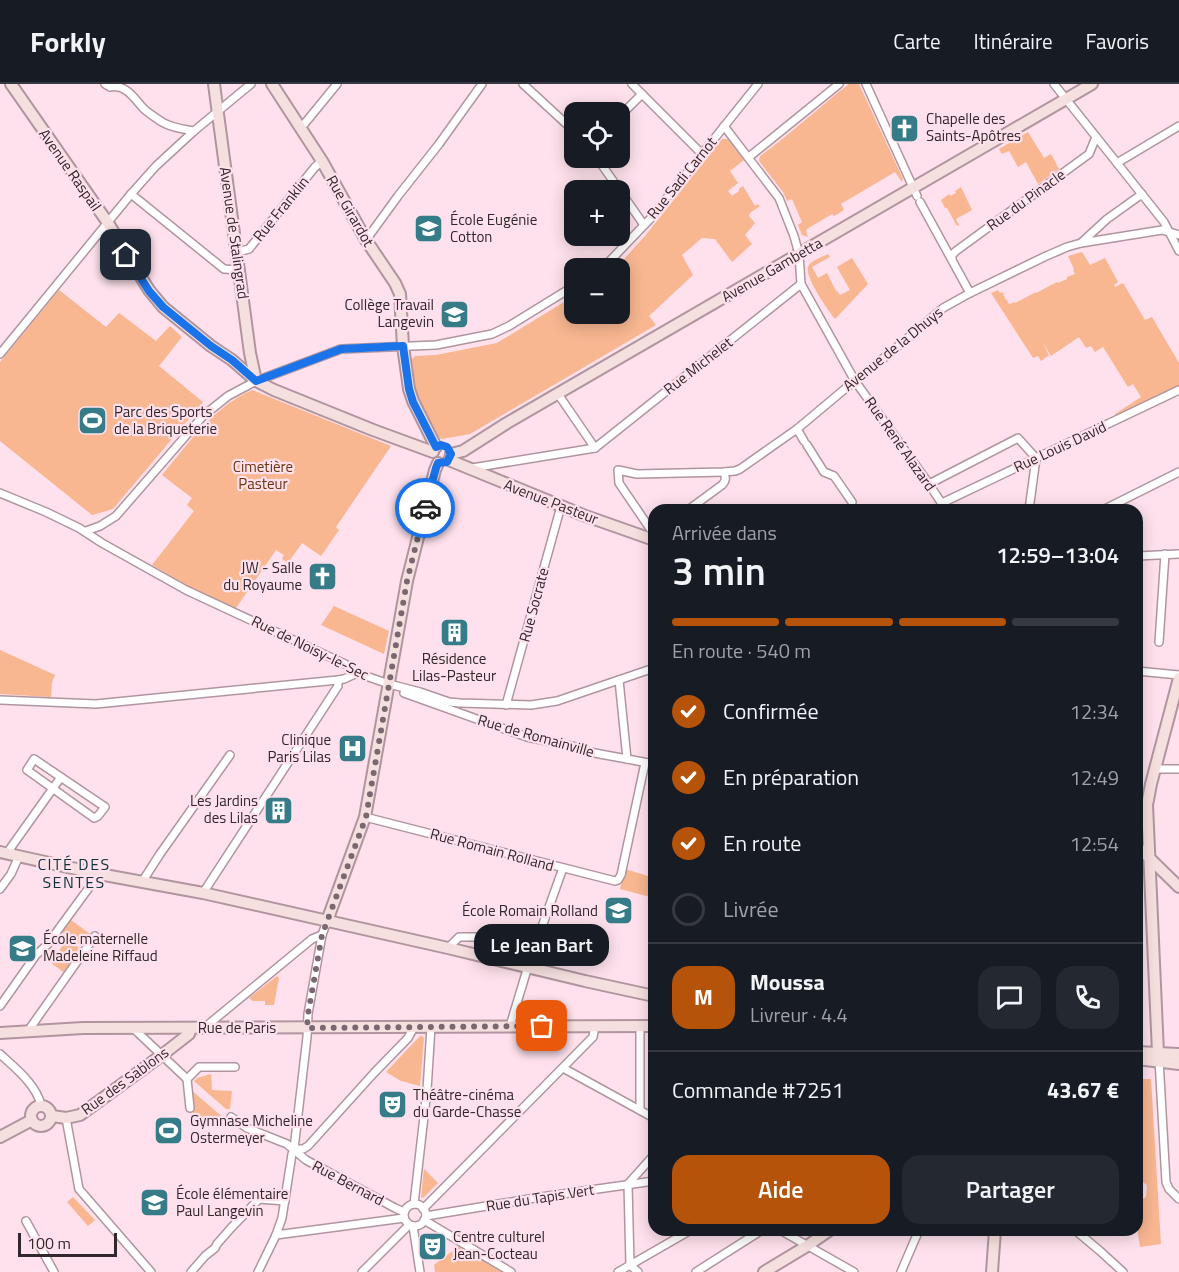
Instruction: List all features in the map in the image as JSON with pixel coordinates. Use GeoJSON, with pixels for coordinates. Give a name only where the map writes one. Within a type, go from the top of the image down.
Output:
{"type":"FeatureCollection","features":[{"type":"Feature","properties":{"kind":"main road","name":"Avenue Raspail"},"geometry":{"type":"LineString","coordinates":[[11,84],[108,223],[159,303],[256,381]]}},
{"type":"Feature","properties":{"kind":"main road","name":"Avenue de Stalingrad"},"geometry":{"type":"LineString","coordinates":[[214,84],[250,353],[256,381]]}},
{"type":"Feature","properties":{"kind":"main road","name":"Rue Girardot"},"geometry":{"type":"LineString","coordinates":[[272,84],[322,160],[366,240],[395,283],[400,294],[403,346],[409,389],[434,449],[433,458],[446,459]]}},
{"type":"Feature","properties":{"kind":"main road","name":"Avenue Gambetta"},"geometry":{"type":"LineString","coordinates":[[446,459],[799,254],[916,195],[1092,84]]}},
{"type":"Feature","properties":{"kind":"main road"},"geometry":{"type":"LineString","coordinates":[[256,381],[373,430],[434,449]]}},
{"type":"Feature","properties":{"kind":"main road","name":"Avenue Pasteur"},"geometry":{"type":"LineString","coordinates":[[434,449],[441,445],[447,447],[446,459],[561,506],[648,535]]}},
{"type":"Feature","properties":{"kind":"main road"},"geometry":{"type":"LineString","coordinates":[[327,921],[366,817],[407,581],[435,470],[446,459]]}},
{"type":"Feature","properties":{"kind":"main road"},"geometry":{"type":"LineString","coordinates":[[1159,1058],[1147,805],[1179,676]]}},
{"type":"Feature","properties":{"kind":"main road"},"geometry":{"type":"LineString","coordinates":[[4,852],[99,874],[203,893],[648,995]]}},
{"type":"Feature","properties":{"kind":"main road"},"geometry":{"type":"LineString","coordinates":[[1143,852],[1179,887]]}},
{"type":"Feature","properties":{"kind":"main road","name":"Rue de Paris"},"geometry":{"type":"LineString","coordinates":[[0,1033],[83,1028],[648,1026]]}},
{"type":"Feature","properties":{"kind":"main road","name":"Rue des Sablons"},"geometry":{"type":"LineString","coordinates":[[52,1116],[66,1118],[80,1115],[189,1034],[191,1028]]}},
{"type":"Feature","properties":{"kind":"main road"},"geometry":{"type":"LineString","coordinates":[[1143,1054],[1179,1064]]}},
{"type":"Feature","properties":{"kind":"main road"},"geometry":{"type":"LineString","coordinates":[[1143,1060],[1179,1054]]}},
{"type":"Feature","properties":{"kind":"main road"},"geometry":{"type":"LineString","coordinates":[[40,1105],[48,1108],[52,1116],[43,1126],[37,1125],[32,1120],[32,1111],[40,1105]]}},
{"type":"Feature","properties":{"kind":"main road"},"geometry":{"type":"LineString","coordinates":[[0,1137],[32,1120]]}},
{"type":"Feature","properties":{"kind":"main road"},"geometry":{"type":"LineString","coordinates":[[764,1272],[821,1236]]}},
{"type":"Feature","properties":{"kind":"main road"},"geometry":{"type":"LineString","coordinates":[[992,1272],[994,1236]]}},
{"type":"Feature","properties":{"kind":"street"},"geometry":{"type":"LineString","coordinates":[[105,84],[110,87],[122,86],[144,109],[162,122],[174,128],[194,131]]}},
{"type":"Feature","properties":{"kind":"street"},"geometry":{"type":"LineString","coordinates":[[0,354],[156,166],[251,84]]}},
{"type":"Feature","properties":{"kind":"street"},"geometry":{"type":"LineString","coordinates":[[301,128],[337,84]]}},
{"type":"Feature","properties":{"kind":"street"},"geometry":{"type":"LineString","coordinates":[[366,240],[440,144],[482,84]]}},
{"type":"Feature","properties":{"kind":"street"},"geometry":{"type":"LineString","coordinates":[[523,84],[564,122]]}},
{"type":"Feature","properties":{"kind":"street"},"geometry":{"type":"LineString","coordinates":[[632,84],[702,154]]}},
{"type":"Feature","properties":{"kind":"street","name":"Rue Sadi Carnot"},"geometry":{"type":"LineString","coordinates":[[613,258],[650,219],[758,84]]}},
{"type":"Feature","properties":{"kind":"street"},"geometry":{"type":"LineString","coordinates":[[749,157],[839,84]]}},
{"type":"Feature","properties":{"kind":"street"},"geometry":{"type":"LineString","coordinates":[[866,84],[916,195],[970,293]]}},
{"type":"Feature","properties":{"kind":"street"},"geometry":{"type":"LineString","coordinates":[[1054,84],[1164,222],[1179,251]]}},
{"type":"Feature","properties":{"kind":"street"},"geometry":{"type":"LineString","coordinates":[[630,106],[642,94]]}},
{"type":"Feature","properties":{"kind":"street","name":"Rue René Alazard"},"geometry":{"type":"LineString","coordinates":[[724,126],[779,198],[799,254],[801,285],[855,381],[943,504]]}},
{"type":"Feature","properties":{"kind":"street"},"geometry":{"type":"LineString","coordinates":[[1117,163],[1179,126]]}},
{"type":"Feature","properties":{"kind":"street","name":"Rue du Pinacle"},"geometry":{"type":"LineString","coordinates":[[952,259],[956,251],[1089,154],[1096,136]]}},
{"type":"Feature","properties":{"kind":"street","name":"Rue Franklin"},"geometry":{"type":"LineString","coordinates":[[237,252],[249,249],[322,160]]}},
{"type":"Feature","properties":{"kind":"street"},"geometry":{"type":"LineString","coordinates":[[604,168],[644,225]]}},
{"type":"Feature","properties":{"kind":"street"},"geometry":{"type":"LineString","coordinates":[[131,194],[224,269],[239,270]]}},
{"type":"Feature","properties":{"kind":"street"},"geometry":{"type":"LineString","coordinates":[[1081,243],[1107,219],[1142,194]]}},
{"type":"Feature","properties":{"kind":"street","name":"Avenue de la Dhuys"},"geometry":{"type":"LineString","coordinates":[[648,528],[619,483],[618,470],[637,474],[724,472],[740,469],[797,429],[952,302],[1067,247],[1162,230],[1179,235]]}},
{"type":"Feature","properties":{"kind":"street","name":"Rue Michelet"},"geometry":{"type":"LineString","coordinates":[[595,447],[801,285]]}},
{"type":"Feature","properties":{"kind":"street"},"geometry":{"type":"LineString","coordinates":[[86,531],[116,516],[203,416],[228,396],[256,381],[341,349],[436,345],[492,334],[564,292]]}},
{"type":"Feature","properties":{"kind":"street","name":"Rue Louis David"},"geometry":{"type":"LineString","coordinates":[[948,504],[1036,458],[1179,390]]}},
{"type":"Feature","properties":{"kind":"street"},"geometry":{"type":"LineString","coordinates":[[468,468],[595,447],[558,394]]}},
{"type":"Feature","properties":{"kind":"street"},"geometry":{"type":"LineString","coordinates":[[797,429],[824,472],[834,476],[852,502]]}},
{"type":"Feature","properties":{"kind":"street"},"geometry":{"type":"LineString","coordinates":[[929,484],[1018,438],[1036,458],[1030,504]]}},
{"type":"Feature","properties":{"kind":"street"},"geometry":{"type":"LineString","coordinates":[[696,504],[725,482],[724,472]]}},
{"type":"Feature","properties":{"kind":"street"},"geometry":{"type":"LineString","coordinates":[[1115,504],[1179,472]]}},
{"type":"Feature","properties":{"kind":"street","name":"Rue de Noisy-le-Sec"},"geometry":{"type":"LineString","coordinates":[[0,493],[86,531],[102,543],[186,590],[345,664],[357,673],[389,684]]}},
{"type":"Feature","properties":{"kind":"street","name":"Rue Socrate"},"geometry":{"type":"LineString","coordinates":[[506,705],[561,506]]}},
{"type":"Feature","properties":{"kind":"street"},"geometry":{"type":"LineString","coordinates":[[1159,642],[1165,554]]}},
{"type":"Feature","properties":{"kind":"street"},"geometry":{"type":"LineString","coordinates":[[1143,556],[1179,554]]}},
{"type":"Feature","properties":{"kind":"street"},"geometry":{"type":"LineString","coordinates":[[459,707],[531,705],[557,701],[648,670]]}},
{"type":"Feature","properties":{"kind":"street"},"geometry":{"type":"LineString","coordinates":[[1143,672],[1179,676]]}},
{"type":"Feature","properties":{"kind":"street"},"geometry":{"type":"LineString","coordinates":[[0,700],[96,704],[338,680],[357,673]]}},
{"type":"Feature","properties":{"kind":"street"},"geometry":{"type":"LineString","coordinates":[[203,893],[338,686],[338,680]]}},
{"type":"Feature","properties":{"kind":"street"},"geometry":{"type":"LineString","coordinates":[[619,680],[627,759]]}},
{"type":"Feature","properties":{"kind":"street","name":"Rue de Romainville"},"geometry":{"type":"LineString","coordinates":[[389,684],[403,692],[459,707],[465,716],[527,737],[648,763]]}},
{"type":"Feature","properties":{"kind":"street"},"geometry":{"type":"LineString","coordinates":[[142,882],[230,755]]}},
{"type":"Feature","properties":{"kind":"street"},"geometry":{"type":"LineString","coordinates":[[34,759],[62,777],[105,807],[98,816],[94,818],[27,770],[34,759]]}},
{"type":"Feature","properties":{"kind":"street","name":"Rue Romain Rolland"},"geometry":{"type":"LineString","coordinates":[[366,817],[611,881],[618,880],[645,763]]}},
{"type":"Feature","properties":{"kind":"street"},"geometry":{"type":"LineString","coordinates":[[1156,769],[1179,769]]}},
{"type":"Feature","properties":{"kind":"street"},"geometry":{"type":"LineString","coordinates":[[4,852],[62,777]]}},
{"type":"Feature","properties":{"kind":"street"},"geometry":{"type":"LineString","coordinates":[[0,889],[20,856]]}},
{"type":"Feature","properties":{"kind":"street"},"geometry":{"type":"LineString","coordinates":[[510,1026],[563,868]]}},
{"type":"Feature","properties":{"kind":"street"},"geometry":{"type":"LineString","coordinates":[[0,1006],[36,955],[47,945],[99,874]]}},
{"type":"Feature","properties":{"kind":"street"},"geometry":{"type":"LineString","coordinates":[[258,1272],[282,1218],[294,1149],[308,1014],[322,935],[327,921]]}},
{"type":"Feature","properties":{"kind":"street"},"geometry":{"type":"LineString","coordinates":[[203,1029],[312,939],[322,935]]}},
{"type":"Feature","properties":{"kind":"street"},"geometry":{"type":"LineString","coordinates":[[28,1031],[95,936]]}},
{"type":"Feature","properties":{"kind":"street"},"geometry":{"type":"LineString","coordinates":[[448,948],[459,937],[512,937],[536,944]]}},
{"type":"Feature","properties":{"kind":"street"},"geometry":{"type":"LineString","coordinates":[[276,1235],[408,1220],[422,1223],[424,1215],[593,1037],[595,1026]]}},
{"type":"Feature","properties":{"kind":"street"},"geometry":{"type":"LineString","coordinates":[[640,1026],[640,1110]]}},
{"type":"Feature","properties":{"kind":"street"},"geometry":{"type":"LineString","coordinates":[[294,1149],[303,1149],[308,1146],[408,1038],[414,1027]]}},
{"type":"Feature","properties":{"kind":"street"},"geometry":{"type":"LineString","coordinates":[[431,1027],[429,1069],[414,1204],[424,1215],[511,1272]]}},
{"type":"Feature","properties":{"kind":"street"},"geometry":{"type":"LineString","coordinates":[[133,1028],[187,1079],[190,1108]]}},
{"type":"Feature","properties":{"kind":"street"},"geometry":{"type":"LineString","coordinates":[[0,1054],[23,1076],[39,1097],[40,1105]]}},
{"type":"Feature","properties":{"kind":"street"},"geometry":{"type":"LineString","coordinates":[[1159,1058],[1166,1182],[1168,1189],[1179,1199]]}},
{"type":"Feature","properties":{"kind":"street"},"geometry":{"type":"LineString","coordinates":[[187,1079],[199,1067],[235,1067]]}},
{"type":"Feature","properties":{"kind":"street"},"geometry":{"type":"LineString","coordinates":[[563,1068],[648,1115]]}},
{"type":"Feature","properties":{"kind":"street","name":"Rue Bernard"},"geometry":{"type":"LineString","coordinates":[[231,1117],[247,1128],[287,1144],[300,1157],[395,1208],[408,1220]]}},
{"type":"Feature","properties":{"kind":"street"},"geometry":{"type":"LineString","coordinates":[[66,1118],[79,1189],[151,1272]]}},
{"type":"Feature","properties":{"kind":"street"},"geometry":{"type":"LineString","coordinates":[[638,1272],[630,1265],[628,1184],[648,1162]]}},
{"type":"Feature","properties":{"kind":"street","name":"Rue du Tapis Vert"},"geometry":{"type":"LineString","coordinates":[[424,1215],[648,1182]]}},
{"type":"Feature","properties":{"kind":"street"},"geometry":{"type":"LineString","coordinates":[[191,1272],[259,1198],[285,1201]]}},
{"type":"Feature","properties":{"kind":"street"},"geometry":{"type":"LineString","coordinates":[[414,1204],[409,1206],[408,1220],[420,1272]]}},
{"type":"Feature","properties":{"kind":"street"},"geometry":{"type":"LineString","coordinates":[[362,1272],[408,1220]]}},
{"type":"Feature","properties":{"kind":"street"},"geometry":{"type":"LineString","coordinates":[[26,1221],[54,1272]]}},
{"type":"Feature","properties":{"kind":"street"},"geometry":{"type":"LineString","coordinates":[[618,1272],[681,1236]]}},
{"type":"Feature","properties":{"kind":"street"},"geometry":{"type":"LineString","coordinates":[[696,1272],[753,1236]]}},
{"type":"Feature","properties":{"kind":"street"},"geometry":{"type":"LineString","coordinates":[[790,1236],[854,1272]]}},
{"type":"Feature","properties":{"kind":"street"},"geometry":{"type":"LineString","coordinates":[[901,1272],[916,1236]]}},
{"type":"Feature","properties":{"kind":"street"},"geometry":{"type":"LineString","coordinates":[[1082,1236],[1123,1272]]}},
{"type":"Feature","properties":{"kind":"green space"},"geometry":{"type":"Polygon","coordinates":[[[849,84],[859,84],[903,179],[902,182],[895,172],[841,204],[844,210],[834,216],[832,214],[807,229],[808,237],[802,235],[798,225],[802,222],[792,199],[787,201],[783,192],[759,161],[760,156],[849,84]]]}},
{"type":"Feature","properties":{"kind":"green space"},"geometry":{"type":"Polygon","coordinates":[[[1028,132],[1044,158],[1051,154],[1059,169],[1038,184],[1026,162],[1018,167],[1009,151],[1002,154],[999,149],[1028,132]]]}},
{"type":"Feature","properties":{"kind":"green space"},"geometry":{"type":"Polygon","coordinates":[[[722,139],[728,139],[744,160],[730,171],[738,183],[728,191],[732,196],[743,186],[755,206],[758,204],[760,206],[750,213],[749,216],[755,223],[745,235],[752,244],[732,262],[715,239],[702,238],[682,255],[693,275],[649,316],[656,325],[470,434],[439,438],[416,394],[411,360],[415,356],[436,355],[497,343],[564,302],[564,324],[630,324],[630,258],[625,258],[722,139]]]}},
{"type":"Feature","properties":{"kind":"green space"},"geometry":{"type":"Polygon","coordinates":[[[961,187],[972,210],[956,219],[959,225],[957,226],[941,200],[949,194],[950,196],[956,193],[955,191],[961,187]]]}},
{"type":"Feature","properties":{"kind":"green space"},"geometry":{"type":"Polygon","coordinates":[[[1082,252],[1090,265],[1105,258],[1118,282],[1114,285],[1115,287],[1123,283],[1145,320],[1152,317],[1179,363],[1179,386],[1116,416],[1115,414],[1141,397],[1133,384],[1128,387],[1103,347],[1095,352],[1091,346],[1086,348],[1079,337],[1051,356],[1042,341],[1049,355],[1041,361],[1038,356],[1033,358],[991,293],[998,290],[1000,293],[1003,292],[1009,304],[1015,303],[1075,274],[1068,256],[1082,252]]]}},
{"type":"Feature","properties":{"kind":"green space"},"geometry":{"type":"Polygon","coordinates":[[[828,254],[830,257],[812,267],[818,278],[827,273],[840,295],[850,290],[837,267],[852,258],[868,284],[835,319],[818,294],[808,272],[811,263],[828,254]]]}},
{"type":"Feature","properties":{"kind":"green space","name":"Parc des Sports de la Briqueterie"},"geometry":{"type":"Polygon","coordinates":[[[59,290],[106,327],[119,313],[156,341],[170,326],[182,337],[159,366],[203,402],[113,509],[92,515],[0,441],[0,362],[59,290]]]}},
{"type":"Feature","properties":{"kind":"green space","name":"Cimetière Pasteur"},"geometry":{"type":"Polygon","coordinates":[[[252,390],[391,446],[336,527],[339,530],[321,556],[302,543],[288,563],[282,559],[284,555],[276,550],[236,608],[190,587],[152,565],[194,511],[187,505],[192,498],[162,475],[213,416],[238,397],[252,390]]]}},
{"type":"Feature","properties":{"kind":"green space"},"geometry":{"type":"Polygon","coordinates":[[[334,606],[389,631],[384,654],[321,625],[334,606]]]}},
{"type":"Feature","properties":{"kind":"green space"},"geometry":{"type":"Polygon","coordinates":[[[0,650],[55,675],[51,697],[0,694],[0,650]]]}},
{"type":"Feature","properties":{"kind":"green space"},"geometry":{"type":"Polygon","coordinates":[[[625,869],[648,876],[648,896],[620,889],[625,869]]]}},
{"type":"Feature","properties":{"kind":"green space"},"geometry":{"type":"Polygon","coordinates":[[[71,920],[93,936],[84,948],[62,932],[71,920]]]}},
{"type":"Feature","properties":{"kind":"green space"},"geometry":{"type":"Polygon","coordinates":[[[67,939],[83,951],[66,974],[51,963],[67,939]]]}},
{"type":"Feature","properties":{"kind":"green space"},"geometry":{"type":"Polygon","coordinates":[[[277,976],[279,978],[274,1005],[265,1005],[265,1001],[253,1001],[249,998],[277,976]]]}},
{"type":"Feature","properties":{"kind":"green space"},"geometry":{"type":"Polygon","coordinates":[[[421,1035],[424,1038],[420,1086],[401,1081],[386,1072],[421,1035]]]}},
{"type":"Feature","properties":{"kind":"green space"},"geometry":{"type":"Polygon","coordinates":[[[211,1074],[212,1090],[232,1091],[230,1109],[226,1109],[194,1081],[211,1074]]]}},
{"type":"Feature","properties":{"kind":"green space"},"geometry":{"type":"Polygon","coordinates":[[[1143,1079],[1151,1079],[1161,1244],[1140,1247],[1138,1236],[1143,1236],[1143,1199],[1146,1197],[1147,1185],[1143,1182],[1143,1079]]]}},
{"type":"Feature","properties":{"kind":"green space"},"geometry":{"type":"Polygon","coordinates":[[[190,1089],[226,1120],[209,1120],[193,1114],[190,1089]]]}},
{"type":"Feature","properties":{"kind":"green space"},"geometry":{"type":"Polygon","coordinates":[[[424,1169],[438,1183],[423,1198],[421,1197],[424,1169]]]}},
{"type":"Feature","properties":{"kind":"green space"},"geometry":{"type":"Polygon","coordinates":[[[73,1197],[95,1220],[88,1226],[67,1202],[73,1197]]]}},
{"type":"Feature","properties":{"kind":"green space"},"geometry":{"type":"Polygon","coordinates":[[[459,1246],[501,1272],[435,1272],[434,1265],[459,1246]]]}},
{"type":"Feature","properties":{"kind":"way so far"},"geometry":{"type":"LineString","coordinates":[[425,508],[407,581],[366,817],[322,935],[307,1028],[542,1026]]}},
{"type":"Feature","properties":{"kind":"place","name":"Chapelle des Saints-Apôtres"},"geometry":{"type":"Point","coordinates":[905,128]}},
{"type":"Feature","properties":{"kind":"place","name":"École Eugénie Cotton"},"geometry":{"type":"Point","coordinates":[429,229]}},
{"type":"Feature","properties":{"kind":"place","name":"Collège Travail Langevin"},"geometry":{"type":"Point","coordinates":[455,314]}},
{"type":"Feature","properties":{"kind":"place","name":"Parc des Sports de la Briqueterie"},"geometry":{"type":"Point","coordinates":[93,421]}},
{"type":"Feature","properties":{"kind":"place","name":"JW - Salle du Royaume"},"geometry":{"type":"Point","coordinates":[323,577]}},
{"type":"Feature","properties":{"kind":"place","name":"Résidence Lilas-Pasteur"},"geometry":{"type":"Point","coordinates":[454,632]}},
{"type":"Feature","properties":{"kind":"place","name":"Clinique Paris Lilas"},"geometry":{"type":"Point","coordinates":[352,749]}},
{"type":"Feature","properties":{"kind":"place","name":"Les Jardins des Lilas"},"geometry":{"type":"Point","coordinates":[279,810]}},
{"type":"Feature","properties":{"kind":"place","name":"École Romain Rolland"},"geometry":{"type":"Point","coordinates":[619,911]}},
{"type":"Feature","properties":{"kind":"place","name":"École maternelle Madeleine Riffaud"},"geometry":{"type":"Point","coordinates":[22,948]}},
{"type":"Feature","properties":{"kind":"place","name":"Le Jean Bart"},"geometry":{"type":"Point","coordinates":[542,1026]}},
{"type":"Feature","properties":{"kind":"place","name":"Théâtre-cinéma du Garde-Chasse"},"geometry":{"type":"Point","coordinates":[392,1104]}},
{"type":"Feature","properties":{"kind":"place","name":"Gymnase Micheline Ostermeyer"},"geometry":{"type":"Point","coordinates":[169,1130]}},
{"type":"Feature","properties":{"kind":"place","name":"École élémentaire Paul Langevin"},"geometry":{"type":"Point","coordinates":[155,1203]}},
{"type":"Feature","properties":{"kind":"place","name":"Centre culturel Jean-Cocteau"},"geometry":{"type":"Point","coordinates":[432,1246]}},
{"type":"Feature","properties":{"kind":"district","name":"CITÉ DES SENTES"},"geometry":{"type":"Point","coordinates":[74,873]}},
{"type":"Feature","properties":{"kind":"route"},"geometry":{"type":"LineString","coordinates":[[126,255],[149,291],[163,307],[211,346],[242,367],[256,381],[341,349],[403,346],[413,402],[436,447],[441,445],[447,447],[451,454],[447,462],[438,463],[425,508]]}}]}
